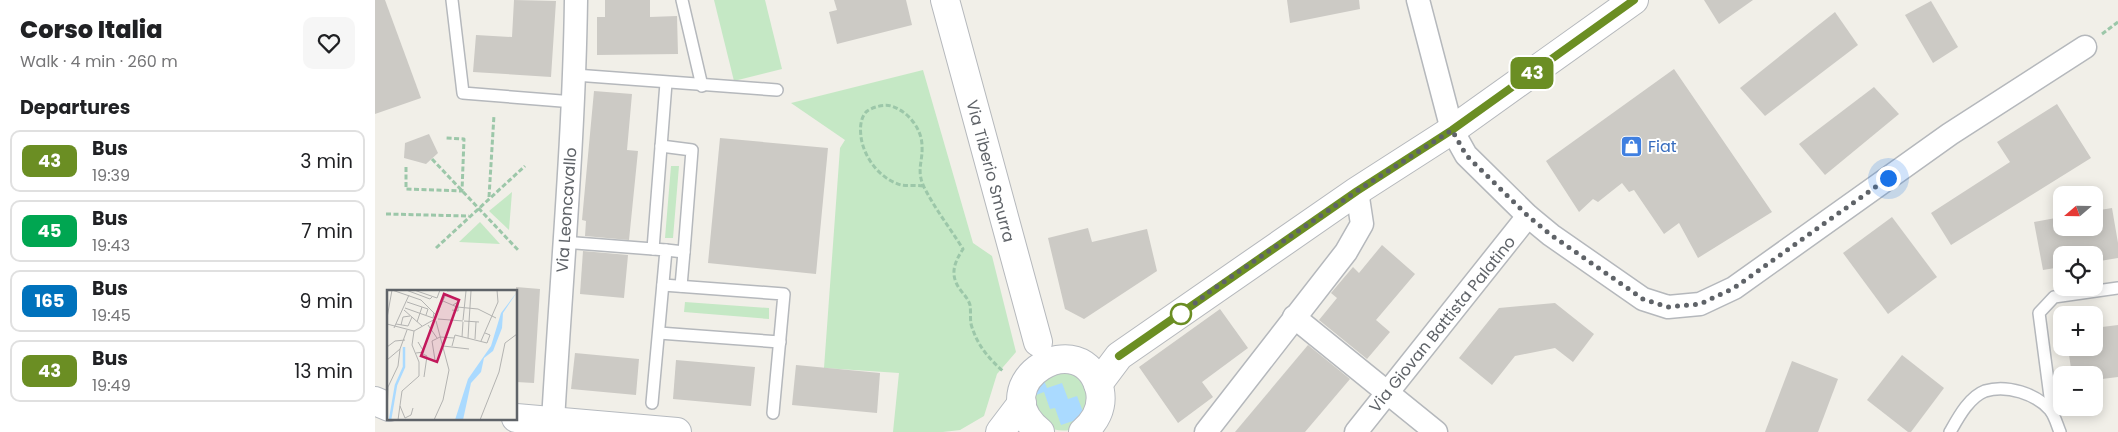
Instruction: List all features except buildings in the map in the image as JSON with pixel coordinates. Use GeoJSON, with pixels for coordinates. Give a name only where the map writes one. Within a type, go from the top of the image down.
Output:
{"type":"FeatureCollection","features":[{"type":"Feature","properties":{"kind":"street","name":"Via Leoncavallo"},"geometry":{"type":"LineString","coordinates":[[553,421],[563,242],[574,102],[576,0]]}},
{"type":"Feature","properties":{"kind":"street","name":"Via Tiberio Smurra"},"geometry":{"type":"LineString","coordinates":[[945,0],[1037,342]]}},
{"type":"Feature","properties":{"kind":"street"},"geometry":{"type":"LineString","coordinates":[[1418,0],[1452,130],[1466,155],[1528,216],[1551,235],[1643,299],[1668,307],[1700,304],[1734,288],[1950,134],[2085,46]]}},
{"type":"Feature","properties":{"kind":"street"},"geometry":{"type":"LineString","coordinates":[[1098,384],[1119,356],[1357,191],[1452,130],[1634,0]]}},
{"type":"Feature","properties":{"kind":"street"},"geometry":{"type":"LineString","coordinates":[[1206,432],[1346,252],[1362,224],[1357,191]]}},
{"type":"Feature","properties":{"kind":"street","name":"Via Giovan Battista Palatino"},"geometry":{"type":"LineString","coordinates":[[1356,432],[1528,216]]}},
{"type":"Feature","properties":{"kind":"street"},"geometry":{"type":"LineString","coordinates":[[1294,317],[1436,432]]}},
{"type":"Feature","properties":{"kind":"street"},"geometry":{"type":"LineString","coordinates":[[1000,432],[1037,342],[1091,372],[1098,384],[1100,406],[1092,429]]}},
{"type":"Feature","properties":{"kind":"street"},"geometry":{"type":"LineString","coordinates":[[1018,385],[1035,369],[1052,361],[1073,362],[1119,356]]}},
{"type":"Feature","properties":{"kind":"street"},"geometry":{"type":"LineString","coordinates":[[1018,385],[1029,420],[1040,432]]}},
{"type":"Feature","properties":{"kind":"street"},"geometry":{"type":"LineString","coordinates":[[375,401],[387,407]]}},
{"type":"Feature","properties":{"kind":"street"},"geometry":{"type":"LineString","coordinates":[[375,415],[387,409]]}},
{"type":"Feature","properties":{"kind":"street"},"geometry":{"type":"LineString","coordinates":[[517,418],[677,432]]}},
{"type":"Feature","properties":{"kind":"lane"},"geometry":{"type":"LineString","coordinates":[[453,0],[463,93],[574,102]]}},
{"type":"Feature","properties":{"kind":"lane"},"geometry":{"type":"LineString","coordinates":[[682,0],[702,86]]}},
{"type":"Feature","properties":{"kind":"lane"},"geometry":{"type":"LineString","coordinates":[[575,75],[702,86],[777,90]]}},
{"type":"Feature","properties":{"kind":"lane"},"geometry":{"type":"LineString","coordinates":[[653,249],[666,83]]}},
{"type":"Feature","properties":{"kind":"lane"},"geometry":{"type":"LineString","coordinates":[[661,146],[692,150],[681,286]]}},
{"type":"Feature","properties":{"kind":"lane"},"geometry":{"type":"LineString","coordinates":[[563,242],[683,252]]}},
{"type":"Feature","properties":{"kind":"lane"},"geometry":{"type":"LineString","coordinates":[[652,403],[666,250]]}},
{"type":"Feature","properties":{"kind":"lane"},"geometry":{"type":"LineString","coordinates":[[663,285],[783,294],[773,413]]}},
{"type":"Feature","properties":{"kind":"lane"},"geometry":{"type":"LineString","coordinates":[[2060,432],[2052,412],[2039,313],[2054,297],[2118,288]]}},
{"type":"Feature","properties":{"kind":"lane"},"geometry":{"type":"LineString","coordinates":[[659,333],[780,342]]}},
{"type":"Feature","properties":{"kind":"lane"},"geometry":{"type":"LineString","coordinates":[[1950,432],[1969,403],[1985,391],[2004,389],[2021,392],[2038,400],[2052,412]]}},
{"type":"Feature","properties":{"kind":"path"},"geometry":{"type":"LineString","coordinates":[[923,186],[902,185],[877,171],[863,147],[860,123],[867,112],[877,107],[890,106],[902,112],[919,131],[923,146],[920,172],[923,186],[963,249],[955,262],[953,277],[970,306],[971,322],[978,343],[989,360],[1018,385]]}},
{"type":"Feature","properties":{"kind":"path"},"geometry":{"type":"LineString","coordinates":[[489,198],[494,115]]}},
{"type":"Feature","properties":{"kind":"path"},"geometry":{"type":"LineString","coordinates":[[446,138],[465,139],[463,191]]}},
{"type":"Feature","properties":{"kind":"path"},"geometry":{"type":"LineString","coordinates":[[432,158],[519,251]]}},
{"type":"Feature","properties":{"kind":"path"},"geometry":{"type":"LineString","coordinates":[[436,248],[525,166]]}},
{"type":"Feature","properties":{"kind":"path"},"geometry":{"type":"LineString","coordinates":[[407,167],[406,190],[463,191]]}},
{"type":"Feature","properties":{"kind":"path"},"geometry":{"type":"LineString","coordinates":[[386,214],[469,216]]}},
{"type":"Feature","properties":{"kind":"green space"},"geometry":{"type":"Polygon","coordinates":[[[714,0],[765,0],[782,69],[734,81],[714,0]]]}},
{"type":"Feature","properties":{"kind":"green space"},"geometry":{"type":"Polygon","coordinates":[[[923,70],[973,243],[992,256],[1016,352],[997,374],[984,416],[960,430],[893,432],[899,373],[824,368],[840,148],[845,140],[791,103],[923,70]]]}},
{"type":"Feature","properties":{"kind":"green space"},"geometry":{"type":"Polygon","coordinates":[[[671,166],[679,166],[673,238],[665,238],[671,166]]]}},
{"type":"Feature","properties":{"kind":"green space"},"geometry":{"type":"Polygon","coordinates":[[[512,192],[509,230],[489,211],[512,192]]]}},
{"type":"Feature","properties":{"kind":"green space"},"geometry":{"type":"Polygon","coordinates":[[[480,222],[500,244],[459,242],[480,222]]]}},
{"type":"Feature","properties":{"kind":"green space"},"geometry":{"type":"Polygon","coordinates":[[[685,302],[769,308],[769,319],[684,312],[685,302]]]}},
{"type":"Feature","properties":{"kind":"green space"},"geometry":{"type":"Polygon","coordinates":[[[1064,365],[1095,393],[1077,428],[1061,431],[1046,427],[1030,390],[1064,365]]]}},
{"type":"Feature","properties":{"kind":"water"},"geometry":{"type":"Polygon","coordinates":[[[1043,378],[1047,388],[1062,383],[1068,399],[1077,396],[1085,417],[1061,425],[1055,408],[1050,409],[1044,392],[1036,395],[1032,382],[1043,378]]]}},
{"type":"Feature","properties":{"kind":"bus line","name":"43"},"geometry":{"type":"LineString","coordinates":[[1119,356],[1357,191],[1452,130],[1634,0]]}},
{"type":"Feature","properties":{"kind":"place","name":"Fiat"},"geometry":{"type":"Point","coordinates":[1632,146]}},
{"type":"Feature","properties":{"kind":"route"},"geometry":{"type":"LineString","coordinates":[[1181,314],[1212,290],[1357,191],[1452,130],[1466,155],[1528,216],[1551,235],[1643,299],[1668,307],[1700,304],[1734,288],[1888,178]]}}]}
